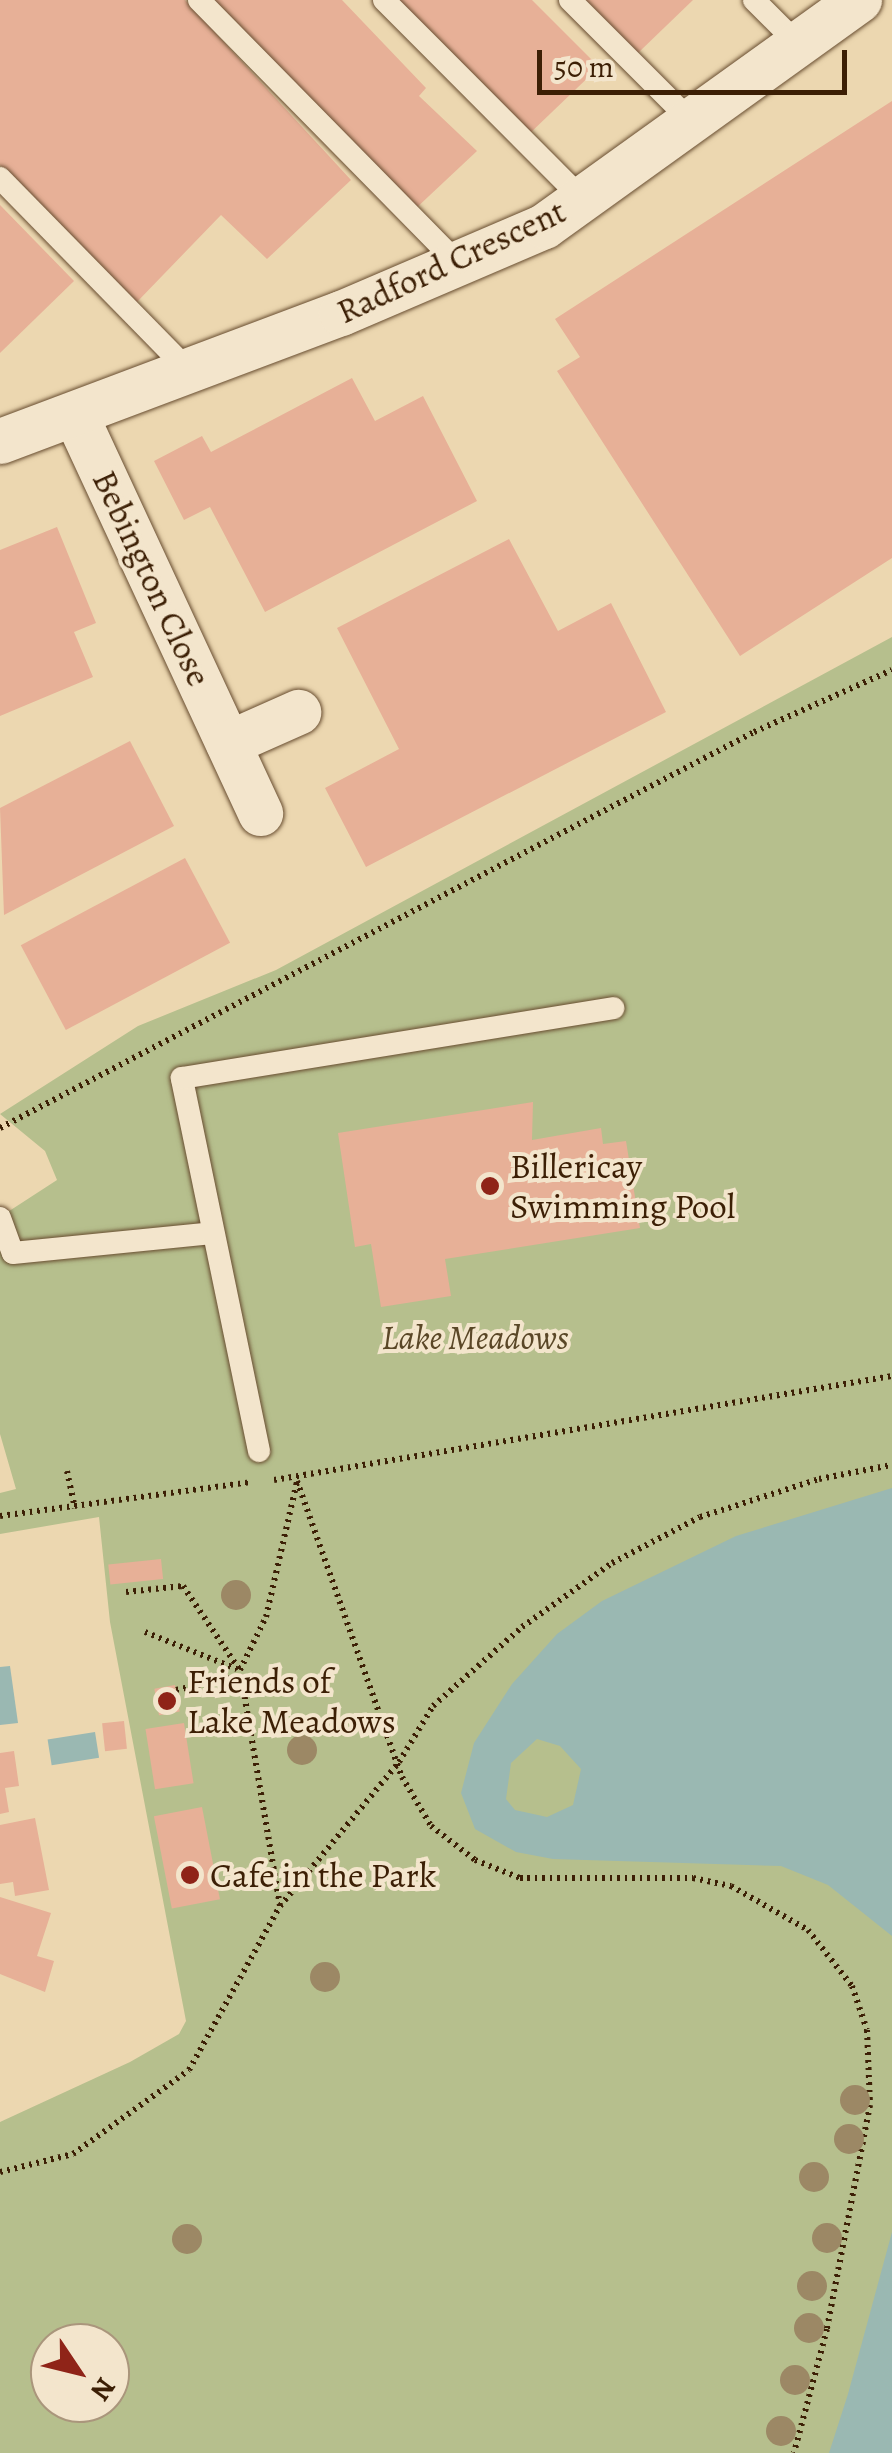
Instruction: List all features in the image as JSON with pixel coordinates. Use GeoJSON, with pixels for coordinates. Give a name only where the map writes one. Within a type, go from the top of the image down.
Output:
{"type":"FeatureCollection","features":[{"type":"Feature","properties":{"kind":"street","name":"Radford Crescent"},"geometry":{"type":"LineString","coordinates":[[0,442],[189,371],[544,226],[859,0]]}},
{"type":"Feature","properties":{"kind":"street","name":"Bebington Close"},"geometry":{"type":"LineString","coordinates":[[75,414],[260,813]]}},
{"type":"Feature","properties":{"kind":"street"},"geometry":{"type":"LineString","coordinates":[[228,743],[298,712]]}},
{"type":"Feature","properties":{"kind":"lane"},"geometry":{"type":"LineString","coordinates":[[199,0],[458,263]]}},
{"type":"Feature","properties":{"kind":"lane"},"geometry":{"type":"LineString","coordinates":[[384,0],[582,199]]}},
{"type":"Feature","properties":{"kind":"lane"},"geometry":{"type":"LineString","coordinates":[[570,0],[692,122]]}},
{"type":"Feature","properties":{"kind":"lane"},"geometry":{"type":"LineString","coordinates":[[754,0],[799,45]]}},
{"type":"Feature","properties":{"kind":"lane"},"geometry":{"type":"LineString","coordinates":[[0,178],[189,371]]}},
{"type":"Feature","properties":{"kind":"lane"},"geometry":{"type":"LineString","coordinates":[[259,1452],[182,1078],[612,1008]]}},
{"type":"Feature","properties":{"kind":"lane"},"geometry":{"type":"LineString","coordinates":[[0,1218],[13,1253],[212,1232]]}},
{"type":"Feature","properties":{"kind":"path"},"geometry":{"type":"LineString","coordinates":[[0,1128],[754,732],[892,670]]}},
{"type":"Feature","properties":{"kind":"path"},"geometry":{"type":"LineString","coordinates":[[0,1516],[297,1480],[892,1376]]}},
{"type":"Feature","properties":{"kind":"path"},"geometry":{"type":"LineString","coordinates":[[0,2172],[73,2154],[189,2070],[280,1906],[399,1762],[433,1706],[522,1627],[612,1563],[700,1517],[818,1479],[892,1466]]}},
{"type":"Feature","properties":{"kind":"path"},"geometry":{"type":"LineString","coordinates":[[68,1470],[75,1508]]}},
{"type":"Feature","properties":{"kind":"path"},"geometry":{"type":"LineString","coordinates":[[240,1673],[266,1617],[297,1480]]}},
{"type":"Feature","properties":{"kind":"path"},"geometry":{"type":"LineString","coordinates":[[297,1480],[399,1762],[431,1826],[498,1871],[542,1880],[694,1878],[731,1886],[780,1908],[842,1967],[867,2030],[870,2105],[827,2328],[794,2453]]}},
{"type":"Feature","properties":{"kind":"path"},"geometry":{"type":"LineString","coordinates":[[126,1592],[183,1586],[240,1673],[280,1906]]}},
{"type":"Feature","properties":{"kind":"path"},"geometry":{"type":"LineString","coordinates":[[145,1632],[240,1673]]}},
{"type":"Feature","properties":{"kind":"path"},"geometry":{"type":"LineString","coordinates":[[176,1690],[240,1673]]}},
{"type":"Feature","properties":{"kind":"green space","name":"Lake Meadows"},"geometry":{"type":"Polygon","coordinates":[[[892,637],[892,2453],[0,2453],[0,2122],[130,2062],[179,2034],[186,2021],[110,1622],[99,1517],[0,1534],[0,1493],[16,1489],[0,1434],[0,1217],[57,1180],[45,1151],[0,1114],[138,1026],[276,970],[892,637]]]}},
{"type":"Feature","properties":{"kind":"water"},"geometry":{"type":"Polygon","coordinates":[[[892,1488],[892,1936],[828,1885],[781,1866],[553,1859],[516,1852],[475,1829],[461,1793],[474,1743],[512,1684],[557,1634],[602,1601],[736,1536],[892,1488]],[[537,1739],[511,1763],[506,1799],[515,1810],[547,1817],[573,1805],[581,1769],[560,1746],[537,1739]]]}},
{"type":"Feature","properties":{"kind":"water"},"geometry":{"type":"Polygon","coordinates":[[[10,1666],[18,1723],[0,1725],[0,1667],[10,1666]]]}},
{"type":"Feature","properties":{"kind":"water"},"geometry":{"type":"Polygon","coordinates":[[[95,1732],[99,1758],[52,1765],[48,1740],[95,1732]]]}},
{"type":"Feature","properties":{"kind":"water"},"geometry":{"type":"Polygon","coordinates":[[[892,2232],[892,2453],[829,2453],[848,2394],[892,2232]]]}},
{"type":"Feature","properties":{"kind":"building"},"geometry":{"type":"Polygon","coordinates":[[[0,0],[185,0],[351,180],[267,259],[221,215],[135,304],[0,165],[0,0]]]}},
{"type":"Feature","properties":{"kind":"building"},"geometry":{"type":"Polygon","coordinates":[[[206,0],[342,0],[426,88],[419,96],[477,151],[413,211],[206,0]]]}},
{"type":"Feature","properties":{"kind":"building"},"geometry":{"type":"Polygon","coordinates":[[[392,0],[532,0],[599,67],[527,136],[392,0]]]}},
{"type":"Feature","properties":{"kind":"building"},"geometry":{"type":"Polygon","coordinates":[[[586,0],[693,0],[638,53],[586,0]]]}},
{"type":"Feature","properties":{"kind":"building"},"geometry":{"type":"Polygon","coordinates":[[[892,101],[892,558],[740,656],[557,371],[580,357],[555,319],[892,101]]]}},
{"type":"Feature","properties":{"kind":"building"},"geometry":{"type":"Polygon","coordinates":[[[0,205],[74,281],[0,353],[0,205]]]}},
{"type":"Feature","properties":{"kind":"building"},"geometry":{"type":"Polygon","coordinates":[[[352,378],[375,421],[423,396],[477,501],[265,612],[210,507],[184,520],[154,461],[202,436],[211,452],[352,378]]]}},
{"type":"Feature","properties":{"kind":"building"},"geometry":{"type":"Polygon","coordinates":[[[57,527],[96,623],[74,632],[93,677],[0,716],[0,550],[57,527]]]}},
{"type":"Feature","properties":{"kind":"building"},"geometry":{"type":"Polygon","coordinates":[[[509,539],[558,631],[611,603],[666,712],[366,867],[325,788],[399,749],[337,628],[509,539]]]}},
{"type":"Feature","properties":{"kind":"building"},"geometry":{"type":"Polygon","coordinates":[[[130,741],[174,826],[4,915],[0,808],[130,741]]]}},
{"type":"Feature","properties":{"kind":"building"},"geometry":{"type":"Polygon","coordinates":[[[185,858],[230,943],[66,1030],[21,945],[185,858]]]}},
{"type":"Feature","properties":{"kind":"building","name":"Billericay Swimming Pool"},"geometry":{"type":"Polygon","coordinates":[[[533,1102],[532,1140],[601,1128],[603,1144],[626,1141],[640,1228],[445,1259],[451,1296],[381,1307],[371,1244],[355,1247],[338,1133],[533,1102]]]}},
{"type":"Feature","properties":{"kind":"building"},"geometry":{"type":"Polygon","coordinates":[[[161,1559],[163,1579],[110,1584],[108,1565],[161,1559]]]}},
{"type":"Feature","properties":{"kind":"building","name":"Friends of Lake Meadows"},"geometry":{"type":"Polygon","coordinates":[[[175,1685],[180,1712],[159,1715],[154,1689],[175,1685]]]}},
{"type":"Feature","properties":{"kind":"building"},"geometry":{"type":"Polygon","coordinates":[[[124,1721],[127,1749],[105,1751],[102,1723],[124,1721]]]}},
{"type":"Feature","properties":{"kind":"building"},"geometry":{"type":"Polygon","coordinates":[[[184,1723],[194,1783],[155,1789],[145,1729],[184,1723]]]}},
{"type":"Feature","properties":{"kind":"building"},"geometry":{"type":"Polygon","coordinates":[[[14,1751],[19,1786],[5,1788],[9,1812],[0,1814],[0,1753],[14,1751]]]}},
{"type":"Feature","properties":{"kind":"building","name":"Cafe in the Park"},"geometry":{"type":"Polygon","coordinates":[[[202,1807],[220,1899],[172,1909],[154,1816],[202,1807]]]}},
{"type":"Feature","properties":{"kind":"building"},"geometry":{"type":"Polygon","coordinates":[[[35,1818],[49,1890],[15,1896],[13,1882],[0,1884],[0,1825],[35,1818]]]}},
{"type":"Feature","properties":{"kind":"building"},"geometry":{"type":"Polygon","coordinates":[[[0,1897],[51,1913],[37,1956],[54,1961],[45,1992],[0,1974],[0,1897]]]}},
{"type":"Feature","properties":{"kind":"place","name":"Billericay Swimming Pool"},"geometry":{"type":"Point","coordinates":[490,1186]}},
{"type":"Feature","properties":{"kind":"place","name":"Friends of Lake Meadows"},"geometry":{"type":"Point","coordinates":[167,1701]}},
{"type":"Feature","properties":{"kind":"place","name":"Cafe in the Park"},"geometry":{"type":"Point","coordinates":[190,1875]}}]}
